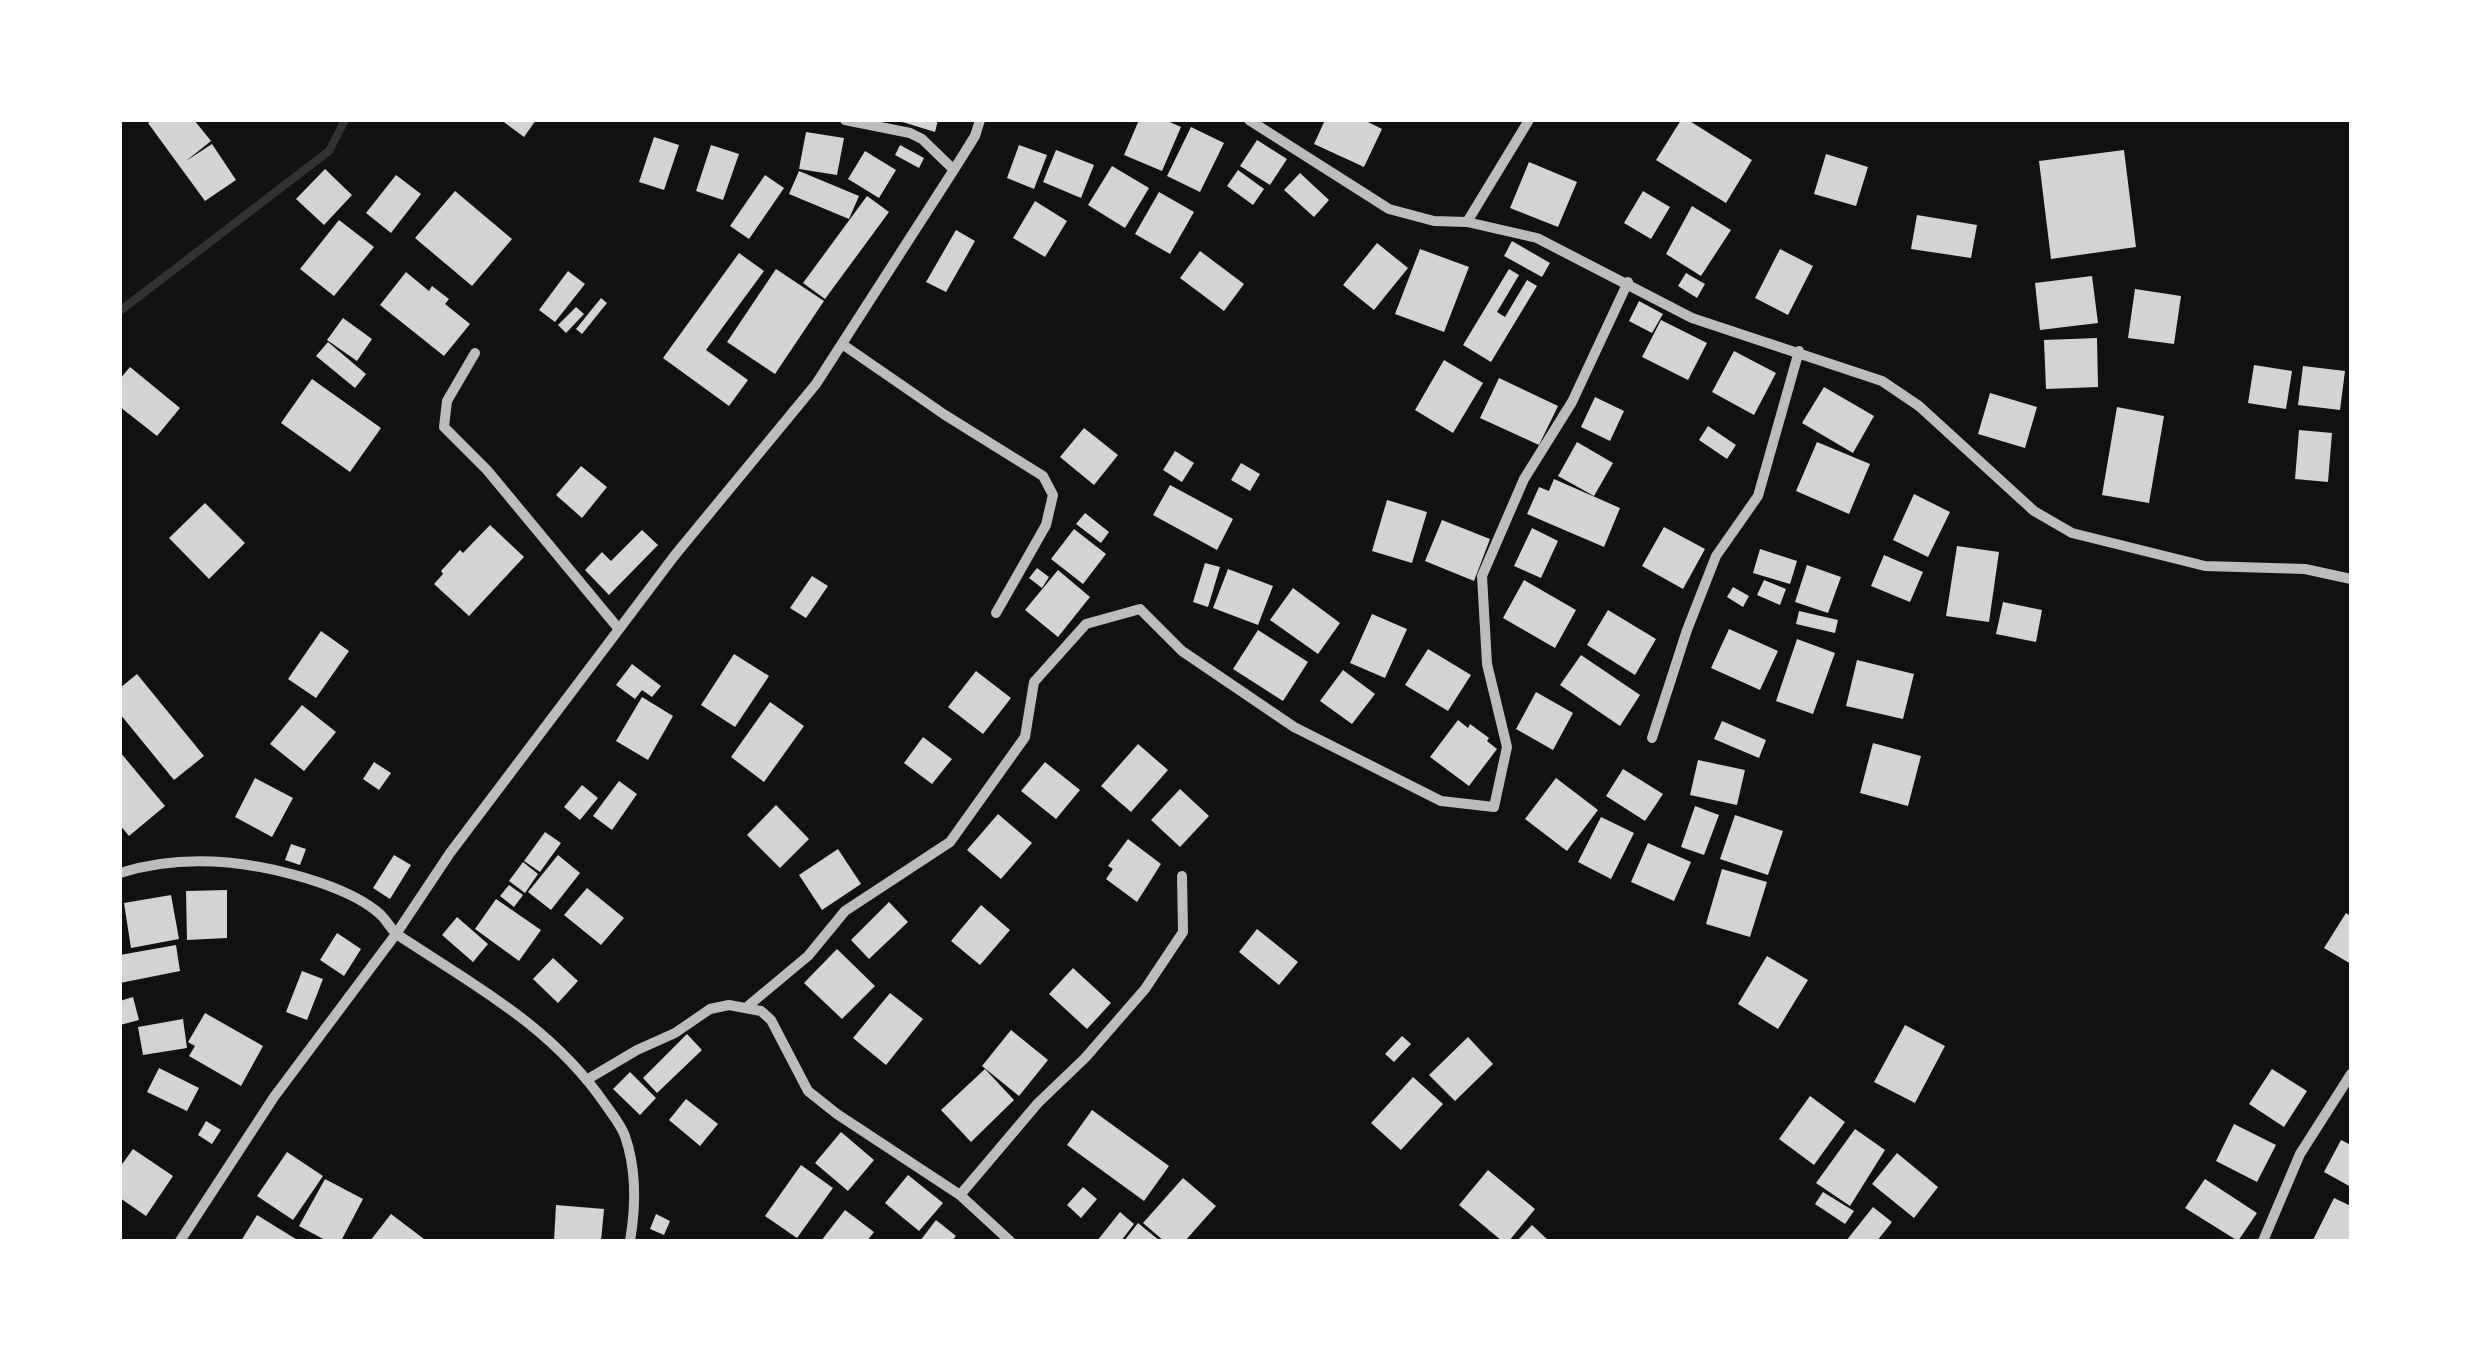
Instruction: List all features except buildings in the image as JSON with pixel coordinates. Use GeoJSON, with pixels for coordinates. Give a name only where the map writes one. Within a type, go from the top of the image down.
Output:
{"type":"FeatureCollection","features":[{"type":"Feature","properties":{"kind":"street"},"geometry":{"type":"LineString","coordinates":[[845,120],[910,133],[955,168]]}},
{"type":"Feature","properties":{"kind":"street"},"geometry":{"type":"LineString","coordinates":[[180,1241],[274,1097],[396,934],[462,837],[618,628],[816,384],[975,136],[980,120]]}},
{"type":"Feature","properties":{"kind":"street"},"geometry":{"type":"LineString","coordinates":[[1249,120],[1389,210],[1537,238],[1692,318],[1882,381],[1906,396],[2056,527],[2205,566],[2304,569],[2351,579]]}},
{"type":"Feature","properties":{"kind":"street"},"geometry":{"type":"LineString","coordinates":[[1467,222],[1529,120]]}},
{"type":"Feature","properties":{"kind":"street"},"geometry":{"type":"LineString","coordinates":[[748,1006],[808,956],[845,911],[950,842],[1025,737],[1034,682],[1086,624],[1140,608],[1182,652],[1294,727],[1441,801],[1494,806],[1507,747],[1487,664],[1482,576],[1524,479],[1572,402],[1628,282]]}},
{"type":"Feature","properties":{"kind":"street"},"geometry":{"type":"LineString","coordinates":[[842,344],[945,415],[1044,476],[1052,495],[1046,525],[996,613]]}},
{"type":"Feature","properties":{"kind":"street"},"geometry":{"type":"LineString","coordinates":[[1652,738],[1716,556],[1758,496],[1799,351]]}},
{"type":"Feature","properties":{"kind":"street"},"geometry":{"type":"LineString","coordinates":[[475,353],[447,402],[444,427],[487,470],[618,628]]}},
{"type":"Feature","properties":{"kind":"street"},"geometry":{"type":"LineString","coordinates":[[120,873],[177,860],[215,860],[283,872],[325,884],[360,900],[382,916],[396,934],[469,979],[566,1052],[588,1079],[624,1133],[636,1206],[630,1241]]}},
{"type":"Feature","properties":{"kind":"street"},"geometry":{"type":"LineString","coordinates":[[960,1195],[1038,1103],[1086,1058],[1144,989],[1183,932],[1182,876]]}},
{"type":"Feature","properties":{"kind":"street"},"geometry":{"type":"LineString","coordinates":[[588,1079],[710,1010],[729,1005],[762,1011],[771,1020],[808,1091],[836,1114],[960,1195],[1010,1241]]}},
{"type":"Feature","properties":{"kind":"street"},"geometry":{"type":"LineString","coordinates":[[2263,1241],[2300,1154],[2351,1074]]}},
{"type":"Feature","properties":{"kind":"waterway"},"geometry":{"type":"LineString","coordinates":[[120,311],[329,151],[345,120]]}}]}
